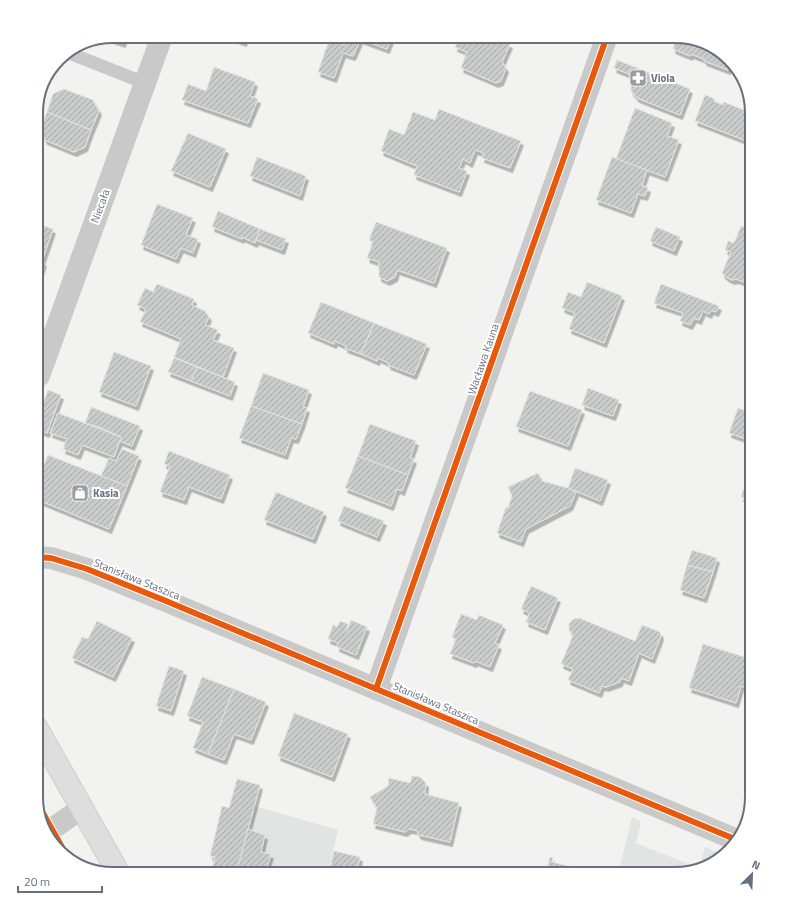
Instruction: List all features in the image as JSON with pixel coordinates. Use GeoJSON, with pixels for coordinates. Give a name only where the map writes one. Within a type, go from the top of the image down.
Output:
{"type":"FeatureCollection","features":[{"type":"Feature","properties":{"kind":"street","name":"Niecała"},"geometry":{"type":"LineString","coordinates":[[43,365],[160,43]]}},
{"type":"Feature","properties":{"kind":"street","name":"Wacława Kauna"},"geometry":{"type":"LineString","coordinates":[[376,689],[605,43]]}},
{"type":"Feature","properties":{"kind":"street","name":"Stanisława Staszica"},"geometry":{"type":"LineString","coordinates":[[43,557],[51,558],[94,572],[732,838]]}},
{"type":"Feature","properties":{"kind":"street"},"geometry":{"type":"LineString","coordinates":[[43,739],[115,867]]}},
{"type":"Feature","properties":{"kind":"street"},"geometry":{"type":"LineString","coordinates":[[51,830],[82,808]]}},
{"type":"Feature","properties":{"kind":"lane"},"geometry":{"type":"LineString","coordinates":[[74,55],[146,83]]}},
{"type":"Feature","properties":{"kind":"shaded area"},"geometry":{"type":"Polygon","coordinates":[[[254,806],[338,830],[330,867],[238,867],[254,806]]]}},
{"type":"Feature","properties":{"kind":"shaded area"},"geometry":{"type":"Polygon","coordinates":[[[632,817],[641,822],[636,843],[691,865],[675,867],[620,867],[632,817]]]}},
{"type":"Feature","properties":{"kind":"shaded area"},"geometry":{"type":"Polygon","coordinates":[[[705,847],[718,852],[706,860],[701,862],[705,847]]]}},
{"type":"Feature","properties":{"kind":"building"},"geometry":{"type":"Polygon","coordinates":[[[328,43],[339,43],[345,45],[346,43],[359,43],[353,56],[343,53],[334,78],[318,72],[328,43]]]}},
{"type":"Feature","properties":{"kind":"building"},"geometry":{"type":"Polygon","coordinates":[[[371,43],[389,43],[387,49],[371,43]]]}},
{"type":"Feature","properties":{"kind":"building"},"geometry":{"type":"Polygon","coordinates":[[[457,43],[510,44],[502,62],[506,68],[501,81],[496,83],[461,68],[467,52],[455,47],[457,43]]]}},
{"type":"Feature","properties":{"kind":"building"},"geometry":{"type":"Polygon","coordinates":[[[675,43],[693,45],[714,55],[729,69],[728,70],[704,61],[704,59],[691,54],[690,56],[673,49],[675,43]]]}},
{"type":"Feature","properties":{"kind":"building"},"geometry":{"type":"Polygon","coordinates":[[[617,60],[690,89],[680,115],[637,98],[631,91],[631,84],[634,76],[614,68],[617,60]]]}},
{"type":"Feature","properties":{"kind":"building"},"geometry":{"type":"Polygon","coordinates":[[[214,67],[255,82],[250,96],[258,99],[248,123],[182,100],[188,84],[206,91],[214,67]]]}},
{"type":"Feature","properties":{"kind":"building"},"geometry":{"type":"Polygon","coordinates":[[[64,89],[93,100],[99,111],[91,130],[47,112],[53,94],[64,89]]]}},
{"type":"Feature","properties":{"kind":"building"},"geometry":{"type":"Polygon","coordinates":[[[705,95],[715,99],[714,101],[723,105],[724,102],[745,110],[745,140],[695,121],[705,95]]]}},
{"type":"Feature","properties":{"kind":"building"},"geometry":{"type":"Polygon","coordinates":[[[635,108],[672,123],[667,136],[679,140],[665,177],[616,159],[635,108]]]}},
{"type":"Feature","properties":{"kind":"building"},"geometry":{"type":"Polygon","coordinates":[[[439,109],[521,141],[510,168],[482,158],[484,153],[475,150],[470,163],[463,159],[459,168],[467,171],[459,192],[414,175],[417,166],[381,151],[389,129],[404,135],[413,112],[435,120],[439,109]]]}},
{"type":"Feature","properties":{"kind":"building"},"geometry":{"type":"Polygon","coordinates":[[[47,112],[91,130],[85,147],[74,152],[45,140],[43,136],[43,122],[47,112]]]}},
{"type":"Feature","properties":{"kind":"building"},"geometry":{"type":"Polygon","coordinates":[[[188,133],[226,149],[210,187],[171,171],[188,133]]]}},
{"type":"Feature","properties":{"kind":"building"},"geometry":{"type":"Polygon","coordinates":[[[257,157],[306,176],[300,196],[250,176],[257,157]]]}},
{"type":"Feature","properties":{"kind":"building"},"geometry":{"type":"Polygon","coordinates":[[[612,157],[647,170],[642,185],[648,188],[645,196],[638,194],[631,213],[596,200],[612,157]]]}},
{"type":"Feature","properties":{"kind":"building"},"geometry":{"type":"Polygon","coordinates":[[[157,204],[193,218],[186,235],[198,239],[193,253],[181,248],[176,259],[141,245],[157,204]]]}},
{"type":"Feature","properties":{"kind":"building"},"geometry":{"type":"Polygon","coordinates":[[[218,211],[260,229],[255,243],[212,227],[218,211]]]}},
{"type":"Feature","properties":{"kind":"building"},"geometry":{"type":"Polygon","coordinates":[[[376,222],[447,248],[434,283],[397,270],[395,277],[387,281],[379,277],[379,262],[367,258],[373,242],[369,240],[376,222]]]}},
{"type":"Feature","properties":{"kind":"building"},"geometry":{"type":"Polygon","coordinates":[[[43,225],[53,229],[43,258],[43,225]]]}},
{"type":"Feature","properties":{"kind":"building"},"geometry":{"type":"Polygon","coordinates":[[[741,226],[745,227],[745,282],[736,279],[732,280],[722,273],[731,252],[725,250],[728,241],[734,243],[741,226]]]}},
{"type":"Feature","properties":{"kind":"building"},"geometry":{"type":"Polygon","coordinates":[[[656,227],[680,237],[674,251],[650,241],[656,227]]]}},
{"type":"Feature","properties":{"kind":"building"},"geometry":{"type":"Polygon","coordinates":[[[260,229],[286,239],[282,250],[256,240],[260,229]]]}},
{"type":"Feature","properties":{"kind":"building"},"geometry":{"type":"Polygon","coordinates":[[[587,282],[622,296],[604,343],[569,329],[575,313],[562,308],[568,292],[581,297],[587,282]]]}},
{"type":"Feature","properties":{"kind":"building"},"geometry":{"type":"Polygon","coordinates":[[[157,284],[194,299],[192,305],[205,311],[209,317],[205,325],[218,330],[213,340],[234,348],[223,377],[174,357],[181,339],[140,322],[146,309],[137,305],[145,288],[153,292],[157,284]]]}},
{"type":"Feature","properties":{"kind":"building"},"geometry":{"type":"Polygon","coordinates":[[[661,284],[719,306],[716,312],[711,310],[709,314],[703,311],[699,320],[694,318],[690,325],[680,321],[683,313],[654,303],[661,284]]]}},
{"type":"Feature","properties":{"kind":"building"},"geometry":{"type":"Polygon","coordinates":[[[321,302],[374,323],[361,354],[345,348],[346,346],[335,341],[334,344],[308,333],[321,302]]]}},
{"type":"Feature","properties":{"kind":"building"},"geometry":{"type":"Polygon","coordinates":[[[374,323],[427,344],[414,375],[388,365],[389,363],[378,358],[377,361],[361,354],[374,323]]]}},
{"type":"Feature","properties":{"kind":"building"},"geometry":{"type":"Polygon","coordinates":[[[114,352],[151,366],[136,406],[99,392],[114,352]]]}},
{"type":"Feature","properties":{"kind":"building"},"geometry":{"type":"Polygon","coordinates":[[[174,358],[197,367],[191,381],[168,372],[174,358]]]}},
{"type":"Feature","properties":{"kind":"building"},"geometry":{"type":"Polygon","coordinates":[[[197,367],[235,382],[230,396],[191,381],[197,367]]]}},
{"type":"Feature","properties":{"kind":"building"},"geometry":{"type":"Polygon","coordinates":[[[263,373],[309,390],[303,407],[307,408],[302,424],[251,406],[263,373]]]}},
{"type":"Feature","properties":{"kind":"building"},"geometry":{"type":"Polygon","coordinates":[[[588,388],[619,400],[613,416],[582,405],[588,388]]]}},
{"type":"Feature","properties":{"kind":"building"},"geometry":{"type":"Polygon","coordinates":[[[48,390],[61,395],[47,433],[43,432],[43,404],[48,390]]]}},
{"type":"Feature","properties":{"kind":"building"},"geometry":{"type":"Polygon","coordinates":[[[530,391],[582,410],[568,446],[516,427],[530,391]]]}},
{"type":"Feature","properties":{"kind":"building"},"geometry":{"type":"Polygon","coordinates":[[[251,406],[302,424],[296,439],[291,438],[285,455],[239,438],[251,406]]]}},
{"type":"Feature","properties":{"kind":"building"},"geometry":{"type":"Polygon","coordinates":[[[91,407],[140,426],[132,446],[120,441],[121,437],[102,428],[85,423],[91,407]]]}},
{"type":"Feature","properties":{"kind":"building"},"geometry":{"type":"Polygon","coordinates":[[[738,408],[745,410],[745,439],[729,433],[738,408]]]}},
{"type":"Feature","properties":{"kind":"building"},"geometry":{"type":"Polygon","coordinates":[[[58,413],[121,437],[114,457],[82,445],[78,455],[63,449],[67,439],[50,433],[58,413]]]}},
{"type":"Feature","properties":{"kind":"building"},"geometry":{"type":"Polygon","coordinates":[[[370,424],[416,441],[410,458],[414,459],[408,475],[358,456],[370,424]]]}},
{"type":"Feature","properties":{"kind":"building"},"geometry":{"type":"Polygon","coordinates":[[[122,449],[139,456],[127,486],[101,476],[109,458],[116,461],[122,449]]]}},
{"type":"Feature","properties":{"kind":"building"},"geometry":{"type":"Polygon","coordinates":[[[169,451],[230,475],[221,499],[189,487],[184,500],[160,492],[170,466],[164,464],[169,451]]]}},
{"type":"Feature","properties":{"kind":"building","name":"Kasia"},"geometry":{"type":"Polygon","coordinates":[[[48,455],[127,486],[109,529],[43,502],[43,468],[48,455]]]}},
{"type":"Feature","properties":{"kind":"building"},"geometry":{"type":"Polygon","coordinates":[[[358,456],[408,475],[402,491],[397,489],[391,506],[345,488],[358,456]]]}},
{"type":"Feature","properties":{"kind":"building"},"geometry":{"type":"Polygon","coordinates":[[[575,468],[608,480],[600,501],[568,488],[575,468]]]}},
{"type":"Feature","properties":{"kind":"building"},"geometry":{"type":"Polygon","coordinates":[[[538,473],[542,481],[568,488],[576,492],[570,506],[526,529],[521,542],[497,533],[506,507],[508,508],[512,496],[508,487],[538,473]]]}},
{"type":"Feature","properties":{"kind":"building"},"geometry":{"type":"Polygon","coordinates":[[[745,485],[745,498],[741,497],[745,485]]]}},
{"type":"Feature","properties":{"kind":"building"},"geometry":{"type":"Polygon","coordinates":[[[276,492],[324,512],[313,539],[264,520],[276,492]]]}},
{"type":"Feature","properties":{"kind":"building"},"geometry":{"type":"Polygon","coordinates":[[[344,506],[384,521],[377,537],[338,521],[344,506]]]}},
{"type":"Feature","properties":{"kind":"building"},"geometry":{"type":"Polygon","coordinates":[[[692,550],[717,558],[713,572],[687,565],[692,550]]]}},
{"type":"Feature","properties":{"kind":"building"},"geometry":{"type":"Polygon","coordinates":[[[687,565],[713,572],[704,598],[680,590],[687,565]]]}},
{"type":"Feature","properties":{"kind":"building"},"geometry":{"type":"Polygon","coordinates":[[[531,586],[558,598],[545,630],[526,622],[530,613],[521,609],[531,586]]]}},
{"type":"Feature","properties":{"kind":"building"},"geometry":{"type":"Polygon","coordinates":[[[461,614],[477,620],[479,615],[503,625],[495,643],[499,645],[490,667],[450,654],[456,639],[452,637],[461,614]]]}},
{"type":"Feature","properties":{"kind":"building"},"geometry":{"type":"Polygon","coordinates":[[[579,618],[635,641],[642,625],[660,632],[661,636],[652,659],[639,653],[629,681],[621,678],[620,682],[606,687],[602,686],[599,693],[568,680],[573,669],[561,664],[573,635],[569,630],[569,624],[574,619],[579,618]]]}},
{"type":"Feature","properties":{"kind":"building"},"geometry":{"type":"Polygon","coordinates":[[[351,620],[367,627],[356,655],[337,647],[338,643],[328,639],[333,625],[337,627],[340,621],[348,624],[345,630],[347,631],[351,620]]]}},
{"type":"Feature","properties":{"kind":"building"},"geometry":{"type":"Polygon","coordinates":[[[97,621],[132,638],[113,677],[72,658],[82,637],[88,639],[97,621]]]}},
{"type":"Feature","properties":{"kind":"building"},"geometry":{"type":"Polygon","coordinates":[[[703,644],[745,657],[745,687],[741,686],[736,703],[689,688],[703,644]]]}},
{"type":"Feature","properties":{"kind":"building"},"geometry":{"type":"Polygon","coordinates":[[[169,666],[184,671],[171,711],[156,706],[169,666]]]}},
{"type":"Feature","properties":{"kind":"building"},"geometry":{"type":"Polygon","coordinates":[[[202,677],[234,689],[208,754],[193,748],[203,722],[187,716],[202,677]]]}},
{"type":"Feature","properties":{"kind":"building"},"geometry":{"type":"Polygon","coordinates":[[[234,689],[266,702],[251,740],[234,734],[224,760],[208,754],[234,689]]]}},
{"type":"Feature","properties":{"kind":"building"},"geometry":{"type":"Polygon","coordinates":[[[294,713],[348,734],[332,777],[278,756],[294,713]]]}},
{"type":"Feature","properties":{"kind":"building"},"geometry":{"type":"Polygon","coordinates":[[[412,776],[420,777],[426,783],[425,794],[459,803],[450,842],[419,835],[416,830],[409,829],[405,832],[373,824],[377,808],[370,797],[388,786],[389,778],[410,783],[412,776]]]}},
{"type":"Feature","properties":{"kind":"building"},"geometry":{"type":"Polygon","coordinates":[[[237,779],[260,785],[238,867],[213,867],[215,857],[210,856],[222,806],[229,808],[237,779]]]}},
{"type":"Feature","properties":{"kind":"building"},"geometry":{"type":"Polygon","coordinates":[[[248,829],[265,835],[261,852],[271,854],[267,867],[238,867],[248,829]]]}},
{"type":"Feature","properties":{"kind":"building"},"geometry":{"type":"Polygon","coordinates":[[[334,851],[360,857],[358,867],[331,867],[334,851]]]}},
{"type":"Feature","properties":{"kind":"building"},"geometry":{"type":"Polygon","coordinates":[[[550,857],[553,858],[552,862],[573,867],[548,867],[550,857]]]}},
{"type":"Feature","properties":{"kind":"cycle path"},"geometry":{"type":"LineString","coordinates":[[376,689],[605,43]]}},
{"type":"Feature","properties":{"kind":"cycle path"},"geometry":{"type":"LineString","coordinates":[[43,557],[51,558],[87,569],[166,601],[732,838]]}},
{"type":"Feature","properties":{"kind":"cycle path"},"geometry":{"type":"LineString","coordinates":[[47,821],[58,840]]}},
{"type":"Feature","properties":{"kind":"place","name":"Viola"},"geometry":{"type":"Point","coordinates":[638,78]}},
{"type":"Feature","properties":{"kind":"place","name":"Kasia"},"geometry":{"type":"Point","coordinates":[80,493]}}]}
